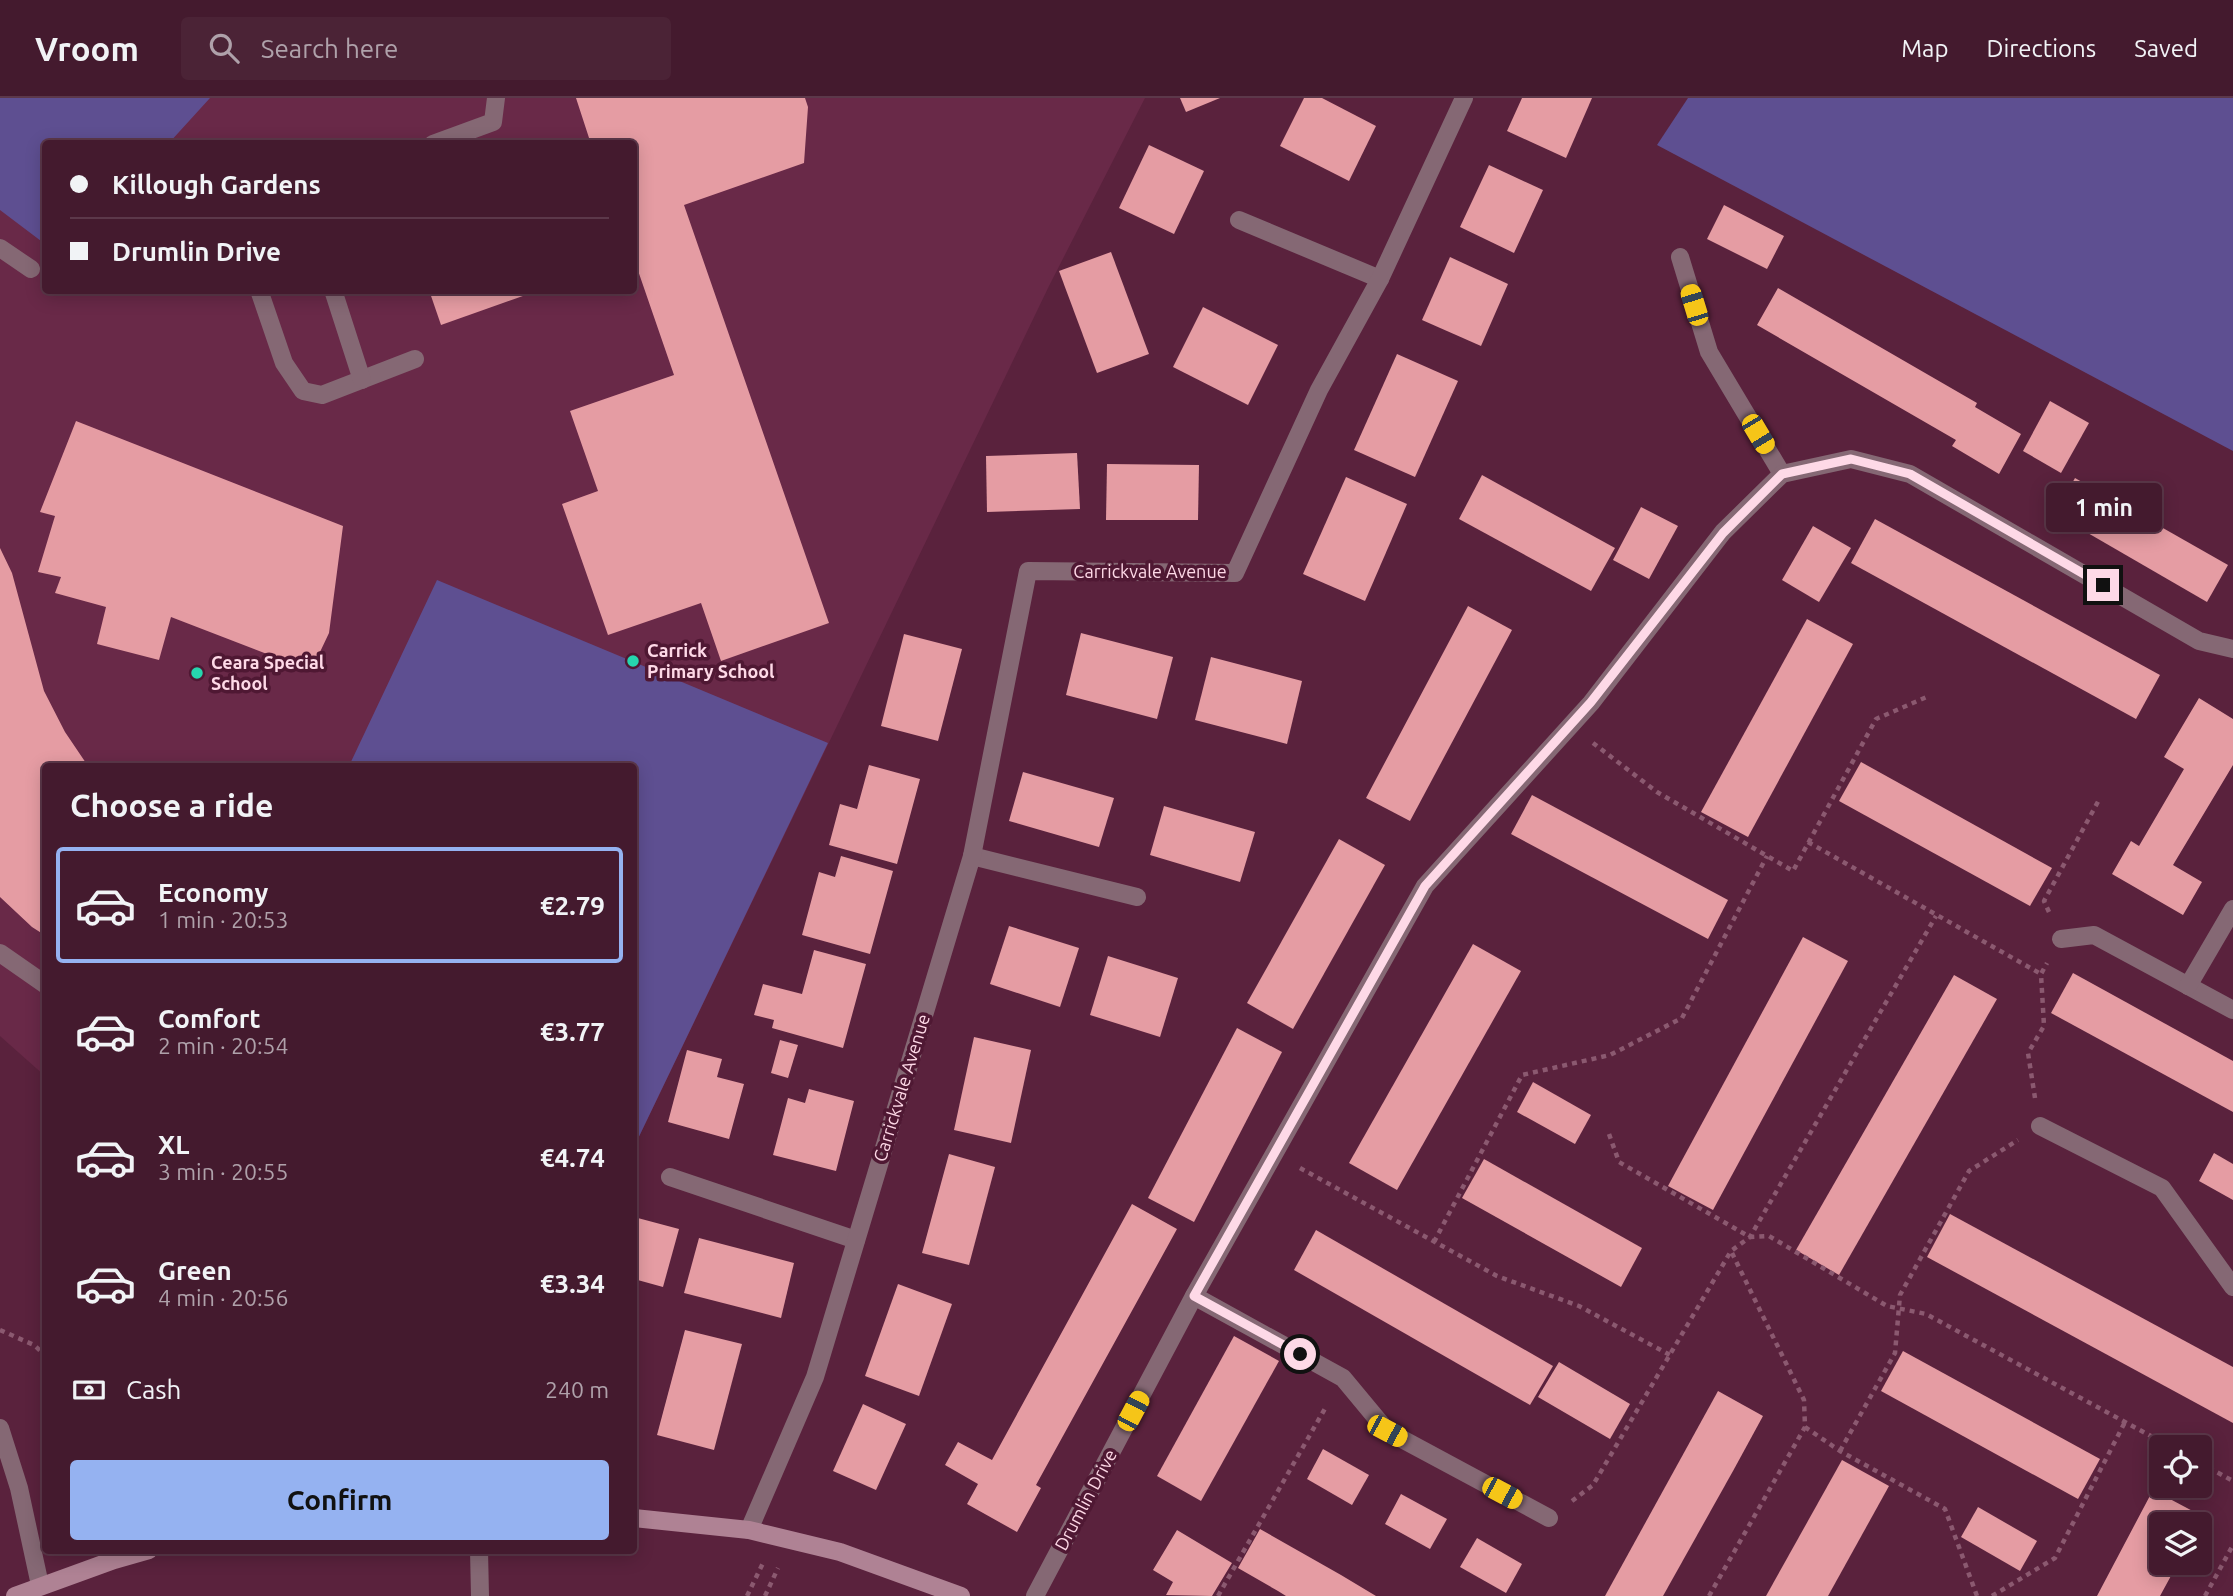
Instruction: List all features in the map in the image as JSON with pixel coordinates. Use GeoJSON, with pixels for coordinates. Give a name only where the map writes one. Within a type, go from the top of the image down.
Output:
{"type":"FeatureCollection","features":[{"type":"Feature","properties":{"kind":"main road"},"geometry":{"type":"LineString","coordinates":[[637,1518],[750,1530],[840,1552],[961,1596]]}},
{"type":"Feature","properties":{"kind":"main road"},"geometry":{"type":"LineString","coordinates":[[15,1596],[40,1585],[135,1554]]}},
{"type":"Feature","properties":{"kind":"street"},"geometry":{"type":"LineString","coordinates":[[444,140],[493,122],[496,98]]}},
{"type":"Feature","properties":{"kind":"street","name":"Carrickvale Avenue"},"geometry":{"type":"LineString","coordinates":[[750,1530],[815,1377],[972,856],[1028,571],[1235,573],[1319,390],[1380,279],[1464,98]]}},
{"type":"Feature","properties":{"kind":"street"},"geometry":{"type":"LineString","coordinates":[[1239,220],[1380,279]]}},
{"type":"Feature","properties":{"kind":"street"},"geometry":{"type":"LineString","coordinates":[[0,248],[31,269]]}},
{"type":"Feature","properties":{"kind":"street"},"geometry":{"type":"LineString","coordinates":[[1679,257],[1709,352],[1782,474],[1851,459],[1910,474],[2199,641],[2233,649]]}},
{"type":"Feature","properties":{"kind":"street"},"geometry":{"type":"LineString","coordinates":[[260,294],[284,363],[303,391],[323,395],[415,359]]}},
{"type":"Feature","properties":{"kind":"street"},"geometry":{"type":"LineString","coordinates":[[334,294],[362,380]]}},
{"type":"Feature","properties":{"kind":"street","name":"Drumlin Drive"},"geometry":{"type":"LineString","coordinates":[[1035,1596],[1194,1296],[1425,886],[1591,702],[1723,533],[1782,474]]}},
{"type":"Feature","properties":{"kind":"street"},"geometry":{"type":"LineString","coordinates":[[972,856],[1137,897]]}},
{"type":"Feature","properties":{"kind":"street"},"geometry":{"type":"LineString","coordinates":[[2188,986],[2233,909]]}},
{"type":"Feature","properties":{"kind":"street"},"geometry":{"type":"LineString","coordinates":[[2061,939],[2094,935],[2233,1010]]}},
{"type":"Feature","properties":{"kind":"street"},"geometry":{"type":"LineString","coordinates":[[0,953],[42,982]]}},
{"type":"Feature","properties":{"kind":"street"},"geometry":{"type":"LineString","coordinates":[[2040,1126],[2162,1188],[2233,1287]]}},
{"type":"Feature","properties":{"kind":"street"},"geometry":{"type":"LineString","coordinates":[[670,1177],[856,1240]]}},
{"type":"Feature","properties":{"kind":"street"},"geometry":{"type":"LineString","coordinates":[[1194,1296],[1343,1378],[1387,1431],[1549,1518]]}},
{"type":"Feature","properties":{"kind":"street"},"geometry":{"type":"LineString","coordinates":[[0,1428],[19,1488],[40,1585]]}},
{"type":"Feature","properties":{"kind":"street"},"geometry":{"type":"LineString","coordinates":[[479,1554],[480,1596]]}},
{"type":"Feature","properties":{"kind":"path"},"geometry":{"type":"LineString","coordinates":[[1570,726],[1657,792],[1793,871],[1876,719],[1929,696]]}},
{"type":"Feature","properties":{"kind":"path"},"geometry":{"type":"LineString","coordinates":[[1840,1451],[1895,1353],[1900,1295],[1969,1171],[2040,1126],[2028,1053],[2044,1026],[2041,974],[2061,939],[2045,901],[2100,798]]}},
{"type":"Feature","properties":{"kind":"path"},"geometry":{"type":"LineString","coordinates":[[1808,842],[2041,974]]}},
{"type":"Feature","properties":{"kind":"path"},"geometry":{"type":"LineString","coordinates":[[1434,1242],[1522,1075],[1610,1055],[1682,1017],[1767,856]]}},
{"type":"Feature","properties":{"kind":"path"},"geometry":{"type":"LineString","coordinates":[[1549,1518],[1593,1485],[1731,1251],[1750,1237],[1936,916]]}},
{"type":"Feature","properties":{"kind":"path"},"geometry":{"type":"LineString","coordinates":[[1609,1133],[1619,1162],[1750,1237],[1769,1236],[1887,1306],[1926,1314],[2149,1435]]}},
{"type":"Feature","properties":{"kind":"path"},"geometry":{"type":"LineString","coordinates":[[1274,1154],[1497,1276],[1579,1306],[1670,1355]]}},
{"type":"Feature","properties":{"kind":"path"},"geometry":{"type":"LineString","coordinates":[[1709,1596],[1805,1427],[1804,1400],[1731,1251]]}},
{"type":"Feature","properties":{"kind":"path"},"geometry":{"type":"LineString","coordinates":[[0,1330],[34,1345],[42,1352]]}},
{"type":"Feature","properties":{"kind":"path"},"geometry":{"type":"LineString","coordinates":[[1218,1596],[1343,1378]]}},
{"type":"Feature","properties":{"kind":"path"},"geometry":{"type":"LineString","coordinates":[[1992,1596],[2055,1558],[2125,1422]]}},
{"type":"Feature","properties":{"kind":"path"},"geometry":{"type":"LineString","coordinates":[[1805,1427],[1840,1451],[1945,1509],[1977,1596]]}},
{"type":"Feature","properties":{"kind":"path"},"geometry":{"type":"LineString","coordinates":[[2212,1470],[2233,1481]]}},
{"type":"Feature","properties":{"kind":"path"},"geometry":{"type":"LineString","coordinates":[[2205,1596],[2233,1545]]}},
{"type":"Feature","properties":{"kind":"shaded area","name":"Carrick Primary School"},"geometry":{"type":"Polygon","coordinates":[[[0,98],[1145,98],[1049,286],[637,1141],[637,763],[42,763],[42,1073],[0,1036],[0,98]]]}},
{"type":"Feature","properties":{"kind":"shaded area"},"geometry":{"type":"Polygon","coordinates":[[[0,98],[210,98],[172,140],[42,140],[42,242],[0,210],[0,98]]]}},
{"type":"Feature","properties":{"kind":"shaded area"},"geometry":{"type":"Polygon","coordinates":[[[1688,98],[2233,98],[2233,451],[1657,145],[1688,98]]]}},
{"type":"Feature","properties":{"kind":"shaded area"},"geometry":{"type":"Polygon","coordinates":[[[437,580],[828,743],[637,1141],[637,763],[350,763],[437,580]]]}},
{"type":"Feature","properties":{"kind":"building"},"geometry":{"type":"Polygon","coordinates":[[[576,98],[805,98],[808,107],[804,163],[684,205],[829,623],[721,661],[701,603],[608,635],[562,504],[598,491],[570,411],[674,375],[637,268],[637,140],[590,140],[576,98]]]}},
{"type":"Feature","properties":{"kind":"building"},"geometry":{"type":"Polygon","coordinates":[[[1180,98],[1220,98],[1186,112],[1180,98]]]}},
{"type":"Feature","properties":{"kind":"building"},"geometry":{"type":"Polygon","coordinates":[[[1304,98],[1322,98],[1376,126],[1349,181],[1280,146],[1304,98]]]}},
{"type":"Feature","properties":{"kind":"building"},"geometry":{"type":"Polygon","coordinates":[[[1522,98],[1592,98],[1566,158],[1507,131],[1522,98]]]}},
{"type":"Feature","properties":{"kind":"building"},"geometry":{"type":"Polygon","coordinates":[[[1149,145],[1204,171],[1174,234],[1119,208],[1149,145]]]}},
{"type":"Feature","properties":{"kind":"building"},"geometry":{"type":"Polygon","coordinates":[[[1489,165],[1543,190],[1514,253],[1460,227],[1489,165]]]}},
{"type":"Feature","properties":{"kind":"building"},"geometry":{"type":"Polygon","coordinates":[[[1724,205],[1784,236],[1767,269],[1707,239],[1724,205]]]}},
{"type":"Feature","properties":{"kind":"building"},"geometry":{"type":"Polygon","coordinates":[[[1111,252],[1149,354],[1097,373],[1059,271],[1111,252]]]}},
{"type":"Feature","properties":{"kind":"building"},"geometry":{"type":"Polygon","coordinates":[[[1450,257],[1508,284],[1481,346],[1422,320],[1450,257]]]}},
{"type":"Feature","properties":{"kind":"building"},"geometry":{"type":"Polygon","coordinates":[[[1778,288],[1977,403],[1975,407],[2021,434],[1999,474],[1952,446],[1956,440],[1757,325],[1778,288]]]}},
{"type":"Feature","properties":{"kind":"building"},"geometry":{"type":"Polygon","coordinates":[[[430,294],[529,294],[441,325],[430,294]]]}},
{"type":"Feature","properties":{"kind":"building"},"geometry":{"type":"Polygon","coordinates":[[[1203,307],[1278,345],[1248,405],[1173,367],[1203,307]]]}},
{"type":"Feature","properties":{"kind":"building"},"geometry":{"type":"Polygon","coordinates":[[[1397,354],[1458,381],[1415,477],[1354,450],[1397,354]]]}},
{"type":"Feature","properties":{"kind":"building"},"geometry":{"type":"Polygon","coordinates":[[[2050,401],[2089,423],[2061,473],[2023,451],[2050,401]]]}},
{"type":"Feature","properties":{"kind":"building"},"geometry":{"type":"Polygon","coordinates":[[[76,421],[343,526],[329,633],[311,671],[171,617],[159,660],[97,644],[106,607],[55,593],[61,577],[38,572],[55,516],[40,512],[76,421]]]}},
{"type":"Feature","properties":{"kind":"building"},"geometry":{"type":"Polygon","coordinates":[[[1077,453],[1080,509],[987,512],[986,456],[1077,453]]]}},
{"type":"Feature","properties":{"kind":"building"},"geometry":{"type":"Polygon","coordinates":[[[1107,464],[1199,465],[1198,520],[1106,520],[1107,464]]]}},
{"type":"Feature","properties":{"kind":"building"},"geometry":{"type":"Polygon","coordinates":[[[1482,475],[1615,548],[1591,591],[1459,519],[1482,475]]]}},
{"type":"Feature","properties":{"kind":"building"},"geometry":{"type":"Polygon","coordinates":[[[1346,477],[1407,504],[1365,601],[1303,574],[1346,477]]]}},
{"type":"Feature","properties":{"kind":"building"},"geometry":{"type":"Polygon","coordinates":[[[2075,478],[2228,565],[2207,602],[2055,514],[2075,478]]]}},
{"type":"Feature","properties":{"kind":"building"},"geometry":{"type":"Polygon","coordinates":[[[1641,507],[1678,526],[1649,579],[1613,560],[1641,507]]]}},
{"type":"Feature","properties":{"kind":"building"},"geometry":{"type":"Polygon","coordinates":[[[1875,519],[2160,675],[2136,719],[1851,563],[1875,519]]]}},
{"type":"Feature","properties":{"kind":"building"},"geometry":{"type":"Polygon","coordinates":[[[1813,526],[1851,548],[1819,602],[1782,580],[1813,526]]]}},
{"type":"Feature","properties":{"kind":"building"},"geometry":{"type":"Polygon","coordinates":[[[0,548],[12,573],[44,691],[65,732],[86,763],[42,763],[42,933],[0,897],[0,548]]]}},
{"type":"Feature","properties":{"kind":"building"},"geometry":{"type":"Polygon","coordinates":[[[1468,606],[1512,630],[1410,821],[1366,798],[1468,606]]]}},
{"type":"Feature","properties":{"kind":"building"},"geometry":{"type":"Polygon","coordinates":[[[1807,619],[1853,644],[1748,837],[1701,812],[1807,619]]]}},
{"type":"Feature","properties":{"kind":"building"},"geometry":{"type":"Polygon","coordinates":[[[1081,633],[1173,657],[1157,719],[1066,695],[1081,633]]]}},
{"type":"Feature","properties":{"kind":"building"},"geometry":{"type":"Polygon","coordinates":[[[904,634],[962,649],[938,741],[881,726],[904,634]]]}},
{"type":"Feature","properties":{"kind":"building"},"geometry":{"type":"Polygon","coordinates":[[[1211,657],[1302,681],[1287,744],[1195,720],[1211,657]]]}},
{"type":"Feature","properties":{"kind":"building"},"geometry":{"type":"Polygon","coordinates":[[[2199,698],[2233,719],[2233,765],[2173,865],[2202,882],[2183,915],[2112,874],[2131,841],[2139,846],[2184,769],[2164,757],[2199,698]]]}},
{"type":"Feature","properties":{"kind":"building"},"geometry":{"type":"Polygon","coordinates":[[[1861,762],[2052,868],[2030,906],[1839,801],[1861,762]]]}},
{"type":"Feature","properties":{"kind":"building"},"geometry":{"type":"Polygon","coordinates":[[[869,765],[920,779],[897,864],[829,845],[840,804],[857,809],[869,765]]]}},
{"type":"Feature","properties":{"kind":"building"},"geometry":{"type":"Polygon","coordinates":[[[1023,772],[1114,798],[1099,847],[1009,821],[1023,772]]]}},
{"type":"Feature","properties":{"kind":"building"},"geometry":{"type":"Polygon","coordinates":[[[1532,795],[1728,900],[1708,939],[1511,834],[1532,795]]]}},
{"type":"Feature","properties":{"kind":"building"},"geometry":{"type":"Polygon","coordinates":[[[1164,806],[1255,832],[1240,882],[1150,855],[1164,806]]]}},
{"type":"Feature","properties":{"kind":"building"},"geometry":{"type":"Polygon","coordinates":[[[1339,839],[1385,865],[1293,1029],[1247,1003],[1339,839]]]}},
{"type":"Feature","properties":{"kind":"building"},"geometry":{"type":"Polygon","coordinates":[[[841,856],[893,871],[870,954],[802,935],[819,872],[835,877],[841,856]]]}},
{"type":"Feature","properties":{"kind":"building"},"geometry":{"type":"Polygon","coordinates":[[[1009,926],[1079,948],[1060,1007],[990,984],[1009,926]]]}},
{"type":"Feature","properties":{"kind":"building"},"geometry":{"type":"Polygon","coordinates":[[[1803,937],[1848,961],[1713,1210],[1668,1186],[1803,937]]]}},
{"type":"Feature","properties":{"kind":"building"},"geometry":{"type":"Polygon","coordinates":[[[1473,944],[1521,971],[1397,1190],[1349,1163],[1473,944]]]}},
{"type":"Feature","properties":{"kind":"building"},"geometry":{"type":"Polygon","coordinates":[[[814,950],[866,964],[843,1048],[772,1028],[774,1020],[754,1015],[763,984],[802,994],[814,950]]]}},
{"type":"Feature","properties":{"kind":"building"},"geometry":{"type":"Polygon","coordinates":[[[1108,956],[1178,978],[1160,1037],[1090,1015],[1108,956]]]}},
{"type":"Feature","properties":{"kind":"building"},"geometry":{"type":"Polygon","coordinates":[[[2073,973],[2233,1061],[2233,1112],[2051,1013],[2073,973]]]}},
{"type":"Feature","properties":{"kind":"building"},"geometry":{"type":"Polygon","coordinates":[[[1954,975],[1997,999],[1839,1275],[1796,1250],[1954,975]]]}},
{"type":"Feature","properties":{"kind":"building"},"geometry":{"type":"Polygon","coordinates":[[[1237,1028],[1282,1052],[1194,1222],[1148,1198],[1237,1028]]]}},
{"type":"Feature","properties":{"kind":"building"},"geometry":{"type":"Polygon","coordinates":[[[974,1037],[1031,1050],[1011,1143],[954,1130],[974,1037]]]}},
{"type":"Feature","properties":{"kind":"building"},"geometry":{"type":"Polygon","coordinates":[[[780,1040],[798,1045],[788,1078],[771,1073],[780,1040]]]}},
{"type":"Feature","properties":{"kind":"building"},"geometry":{"type":"Polygon","coordinates":[[[687,1050],[722,1059],[717,1077],[744,1084],[729,1139],[668,1122],[687,1050]]]}},
{"type":"Feature","properties":{"kind":"building"},"geometry":{"type":"Polygon","coordinates":[[[1533,1082],[1591,1115],[1575,1144],[1517,1112],[1533,1082]]]}},
{"type":"Feature","properties":{"kind":"building"},"geometry":{"type":"Polygon","coordinates":[[[809,1089],[854,1101],[836,1171],[773,1155],[788,1098],[805,1103],[809,1089]]]}},
{"type":"Feature","properties":{"kind":"building"},"geometry":{"type":"Polygon","coordinates":[[[2214,1153],[2233,1164],[2233,1200],[2199,1181],[2214,1153]]]}},
{"type":"Feature","properties":{"kind":"building"},"geometry":{"type":"Polygon","coordinates":[[[949,1154],[995,1167],[969,1265],[922,1253],[949,1154]]]}},
{"type":"Feature","properties":{"kind":"building"},"geometry":{"type":"Polygon","coordinates":[[[1484,1159],[1642,1248],[1621,1287],[1462,1198],[1484,1159]]]}},
{"type":"Feature","properties":{"kind":"building"},"geometry":{"type":"Polygon","coordinates":[[[1132,1204],[1177,1229],[1036,1485],[1041,1488],[1017,1532],[967,1504],[978,1484],[945,1465],[958,1442],[992,1460],[1132,1204]]]}},
{"type":"Feature","properties":{"kind":"building"},"geometry":{"type":"Polygon","coordinates":[[[1950,1214],[2233,1367],[2233,1423],[1927,1257],[1950,1214]]]}},
{"type":"Feature","properties":{"kind":"building"},"geometry":{"type":"Polygon","coordinates":[[[637,1218],[679,1229],[663,1287],[637,1280],[637,1218]]]}},
{"type":"Feature","properties":{"kind":"building"},"geometry":{"type":"Polygon","coordinates":[[[1316,1230],[1553,1366],[1530,1405],[1294,1270],[1316,1230]]]}},
{"type":"Feature","properties":{"kind":"building"},"geometry":{"type":"Polygon","coordinates":[[[699,1238],[794,1263],[781,1318],[684,1293],[699,1238]]]}},
{"type":"Feature","properties":{"kind":"building"},"geometry":{"type":"Polygon","coordinates":[[[898,1284],[952,1304],[919,1396],[865,1376],[898,1284]]]}},
{"type":"Feature","properties":{"kind":"building"},"geometry":{"type":"Polygon","coordinates":[[[685,1330],[742,1344],[714,1450],[657,1435],[685,1330]]]}},
{"type":"Feature","properties":{"kind":"building"},"geometry":{"type":"Polygon","coordinates":[[[1234,1336],[1279,1361],[1201,1501],[1157,1476],[1234,1336]]]}},
{"type":"Feature","properties":{"kind":"building"},"geometry":{"type":"Polygon","coordinates":[[[1903,1351],[2100,1459],[2078,1499],[1881,1391],[1903,1351]]]}},
{"type":"Feature","properties":{"kind":"building"},"geometry":{"type":"Polygon","coordinates":[[[1559,1362],[1630,1404],[1610,1439],[1538,1397],[1559,1362]]]}},
{"type":"Feature","properties":{"kind":"building"},"geometry":{"type":"Polygon","coordinates":[[[1718,1391],[1763,1416],[1733,1471],[1663,1596],[1605,1596],[1718,1391]]]}},
{"type":"Feature","properties":{"kind":"building"},"geometry":{"type":"Polygon","coordinates":[[[863,1404],[906,1424],[876,1490],[833,1471],[863,1404]]]}},
{"type":"Feature","properties":{"kind":"building"},"geometry":{"type":"Polygon","coordinates":[[[1323,1449],[1369,1475],[1352,1505],[1307,1479],[1323,1449]]]}},
{"type":"Feature","properties":{"kind":"building"},"geometry":{"type":"Polygon","coordinates":[[[1842,1460],[1889,1486],[1828,1596],[1766,1596],[1842,1460]]]}},
{"type":"Feature","properties":{"kind":"building"},"geometry":{"type":"Polygon","coordinates":[[[1401,1494],[1447,1519],[1430,1549],[1385,1524],[1401,1494]]]}},
{"type":"Feature","properties":{"kind":"building"},"geometry":{"type":"Polygon","coordinates":[[[2149,1498],[2168,1498],[2194,1512],[2149,1512],[2149,1575],[2171,1575],[2160,1596],[2097,1596],[2149,1498]]]}},
{"type":"Feature","properties":{"kind":"building"},"geometry":{"type":"Polygon","coordinates":[[[1978,1507],[2037,1541],[2020,1571],[1961,1537],[1978,1507]]]}},
{"type":"Feature","properties":{"kind":"building"},"geometry":{"type":"Polygon","coordinates":[[[1260,1529],[1376,1596],[1286,1596],[1238,1568],[1260,1529]]]}},
{"type":"Feature","properties":{"kind":"building"},"geometry":{"type":"Polygon","coordinates":[[[1177,1530],[1232,1563],[1212,1596],[1166,1595],[1173,1582],[1153,1570],[1177,1530]]]}},
{"type":"Feature","properties":{"kind":"building"},"geometry":{"type":"Polygon","coordinates":[[[1477,1538],[1522,1564],[1506,1593],[1460,1567],[1477,1538]]]}},
{"type":"Feature","properties":{"kind":"place","name":"Carrick Primary School"},"geometry":{"type":"Point","coordinates":[633,661]}},
{"type":"Feature","properties":{"kind":"place","name":"Ceara Special School"},"geometry":{"type":"Point","coordinates":[197,673]}},
{"type":"Feature","properties":{"kind":"route"},"geometry":{"type":"LineString","coordinates":[[1300,1354],[1194,1296],[1425,886],[1591,702],[1723,533],[1782,474],[1851,459],[1910,474],[2103,585]]}}]}
